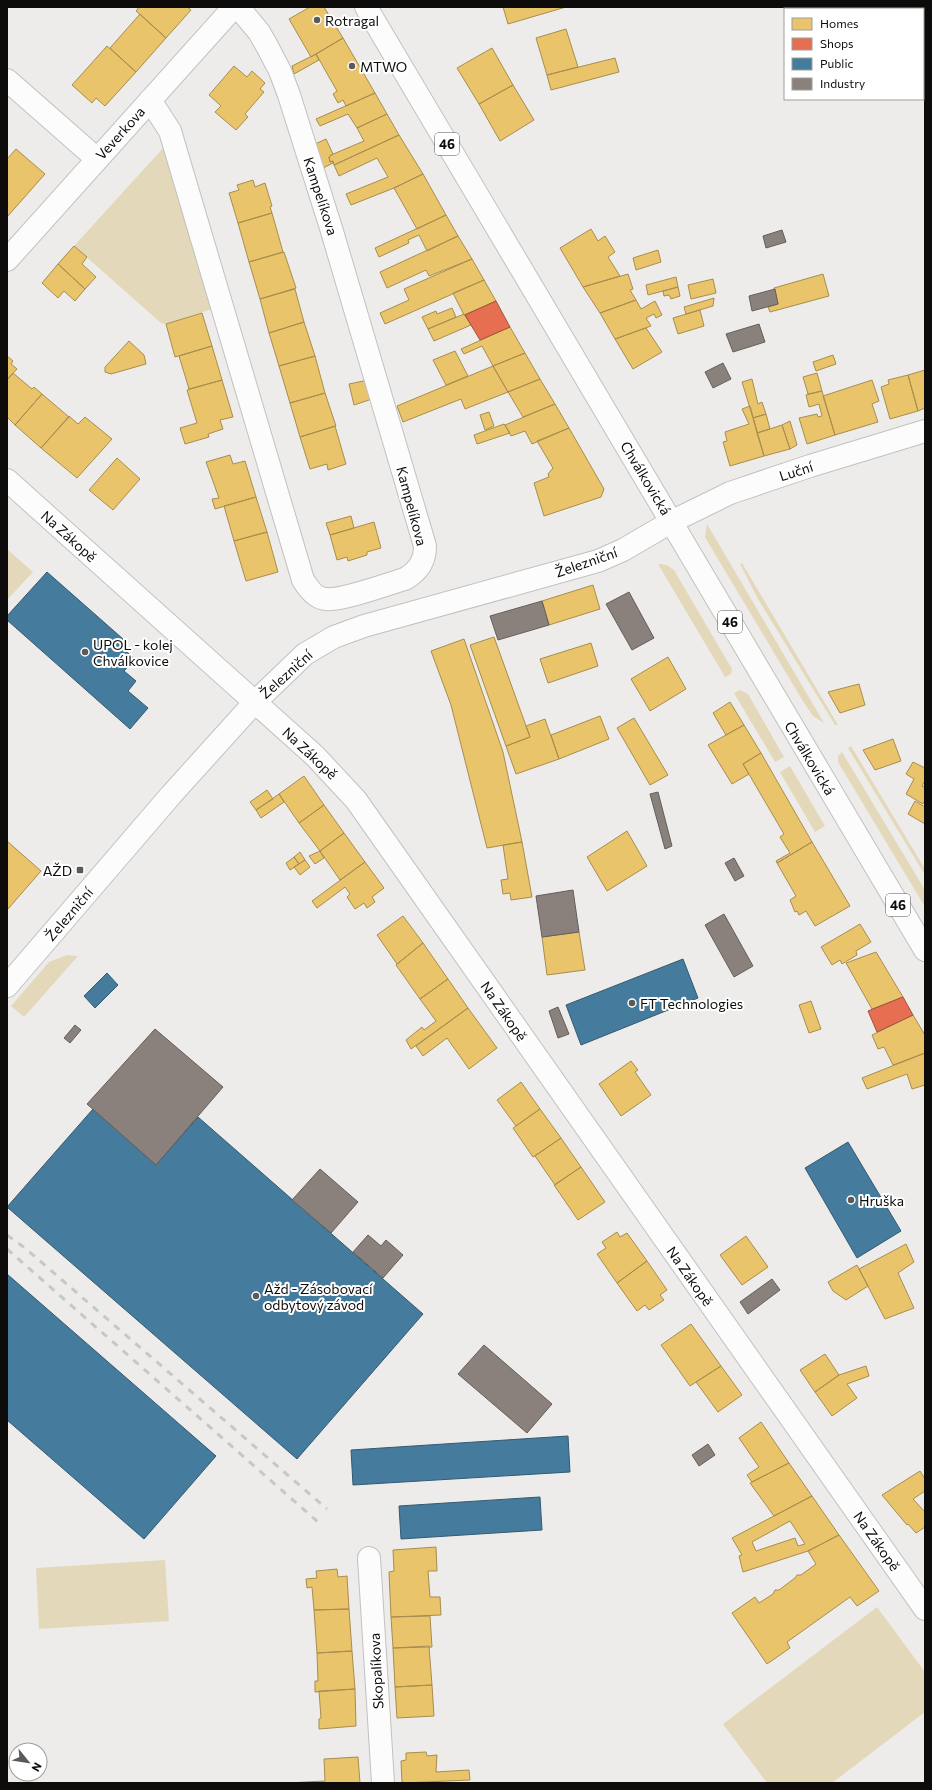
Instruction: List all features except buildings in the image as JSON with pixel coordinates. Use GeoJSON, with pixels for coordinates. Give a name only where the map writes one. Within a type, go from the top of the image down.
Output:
{"type":"FeatureCollection","features":[{"type":"Feature","properties":{"kind":"street","name":"Veverkova"},"geometry":{"type":"LineString","coordinates":[[7,260],[234,7]]}},
{"type":"Feature","properties":{"kind":"street","name":"Kampelíkova"},"geometry":{"type":"LineString","coordinates":[[150,100],[170,131],[303,580],[308,588],[325,600],[338,598],[404,579],[418,569],[424,555],[424,546],[411,500],[334,236],[289,94],[280,71],[259,32],[238,7]]}},
{"type":"Feature","properties":{"kind":"street","name":"Chválkovická"},"geometry":{"type":"LineString","coordinates":[[366,7],[925,950]]}},
{"type":"Feature","properties":{"kind":"street"},"geometry":{"type":"LineString","coordinates":[[7,80],[97,159]]}},
{"type":"Feature","properties":{"kind":"street","name":"Luční"},"geometry":{"type":"LineString","coordinates":[[671,522],[730,493],[810,466],[925,431]]}},
{"type":"Feature","properties":{"kind":"street","name":"Na Zákopě"},"geometry":{"type":"LineString","coordinates":[[7,480],[254,703],[324,764],[356,800],[925,1609]]}},
{"type":"Feature","properties":{"kind":"street","name":"Železniční"},"geometry":{"type":"LineString","coordinates":[[11,974],[254,703],[305,654],[334,637],[364,626],[598,560],[623,550],[671,522]]}},
{"type":"Feature","properties":{"kind":"street","name":"Skopalíkova"},"geometry":{"type":"LineString","coordinates":[[369,1558],[382,1783]]}},
{"type":"Feature","properties":{"kind":"shaded area"},"geometry":{"type":"Polygon","coordinates":[[[164,147],[212,309],[166,324],[161,323],[74,246],[164,147]]]}},
{"type":"Feature","properties":{"kind":"shaded area"},"geometry":{"type":"Polygon","coordinates":[[[707,524],[824,723],[813,716],[804,703],[712,549],[705,537],[707,524]]]}},
{"type":"Feature","properties":{"kind":"shaded area"},"geometry":{"type":"Polygon","coordinates":[[[7,549],[33,572],[7,600],[7,549]]]}},
{"type":"Feature","properties":{"kind":"shaded area"},"geometry":{"type":"Polygon","coordinates":[[[742,563],[838,725],[835,725],[758,599],[740,564],[742,563]]]}},
{"type":"Feature","properties":{"kind":"shaded area"},"geometry":{"type":"Polygon","coordinates":[[[658,564],[667,565],[674,570],[732,669],[731,674],[725,677],[658,564]]]}},
{"type":"Feature","properties":{"kind":"shaded area"},"geometry":{"type":"Polygon","coordinates":[[[740,690],[748,694],[784,757],[775,762],[734,693],[740,690]]]}},
{"type":"Feature","properties":{"kind":"shaded area"},"geometry":{"type":"Polygon","coordinates":[[[851,746],[925,869],[925,875],[848,748],[851,746]]]}},
{"type":"Feature","properties":{"kind":"shaded area"},"geometry":{"type":"Polygon","coordinates":[[[842,752],[925,890],[925,907],[838,762],[838,756],[842,752]]]}},
{"type":"Feature","properties":{"kind":"shaded area"},"geometry":{"type":"Polygon","coordinates":[[[790,766],[825,826],[815,832],[780,772],[790,766]]]}},
{"type":"Feature","properties":{"kind":"shaded area"},"geometry":{"type":"Polygon","coordinates":[[[67,955],[78,956],[24,1017],[11,1006],[49,962],[67,955]]]}},
{"type":"Feature","properties":{"kind":"shaded area"},"geometry":{"type":"Polygon","coordinates":[[[165,1560],[169,1621],[39,1629],[36,1568],[165,1560]]]}},
{"type":"Feature","properties":{"kind":"shaded area"},"geometry":{"type":"Polygon","coordinates":[[[877,1607],[925,1672],[925,1712],[832,1783],[767,1783],[723,1724],[877,1607]]]}},
{"type":"Feature","properties":{"kind":"railway"},"geometry":{"type":"LineString","coordinates":[[7,1235],[25,1248],[327,1509]]}},
{"type":"Feature","properties":{"kind":"railway"},"geometry":{"type":"LineString","coordinates":[[7,1249],[318,1522]]}},
{"type":"Feature","properties":{"kind":"place","name":"Rotragal"},"geometry":{"type":"Point","coordinates":[317,20]}},
{"type":"Feature","properties":{"kind":"place","name":"MTWO"},"geometry":{"type":"Point","coordinates":[352,66]}},
{"type":"Feature","properties":{"kind":"place","name":"UPOL - kolej Chválkovice"},"geometry":{"type":"Point","coordinates":[85,652]}},
{"type":"Feature","properties":{"kind":"place","name":"AŽD"},"geometry":{"type":"Point","coordinates":[80,870]}},
{"type":"Feature","properties":{"kind":"place","name":"FT Technologies"},"geometry":{"type":"Point","coordinates":[632,1003]}},
{"type":"Feature","properties":{"kind":"place","name":"Hruška"},"geometry":{"type":"Point","coordinates":[851,1200]}},
{"type":"Feature","properties":{"kind":"place","name":"Ažd - Zásobovací odbytový závod"},"geometry":{"type":"Point","coordinates":[256,1296]}}]}
